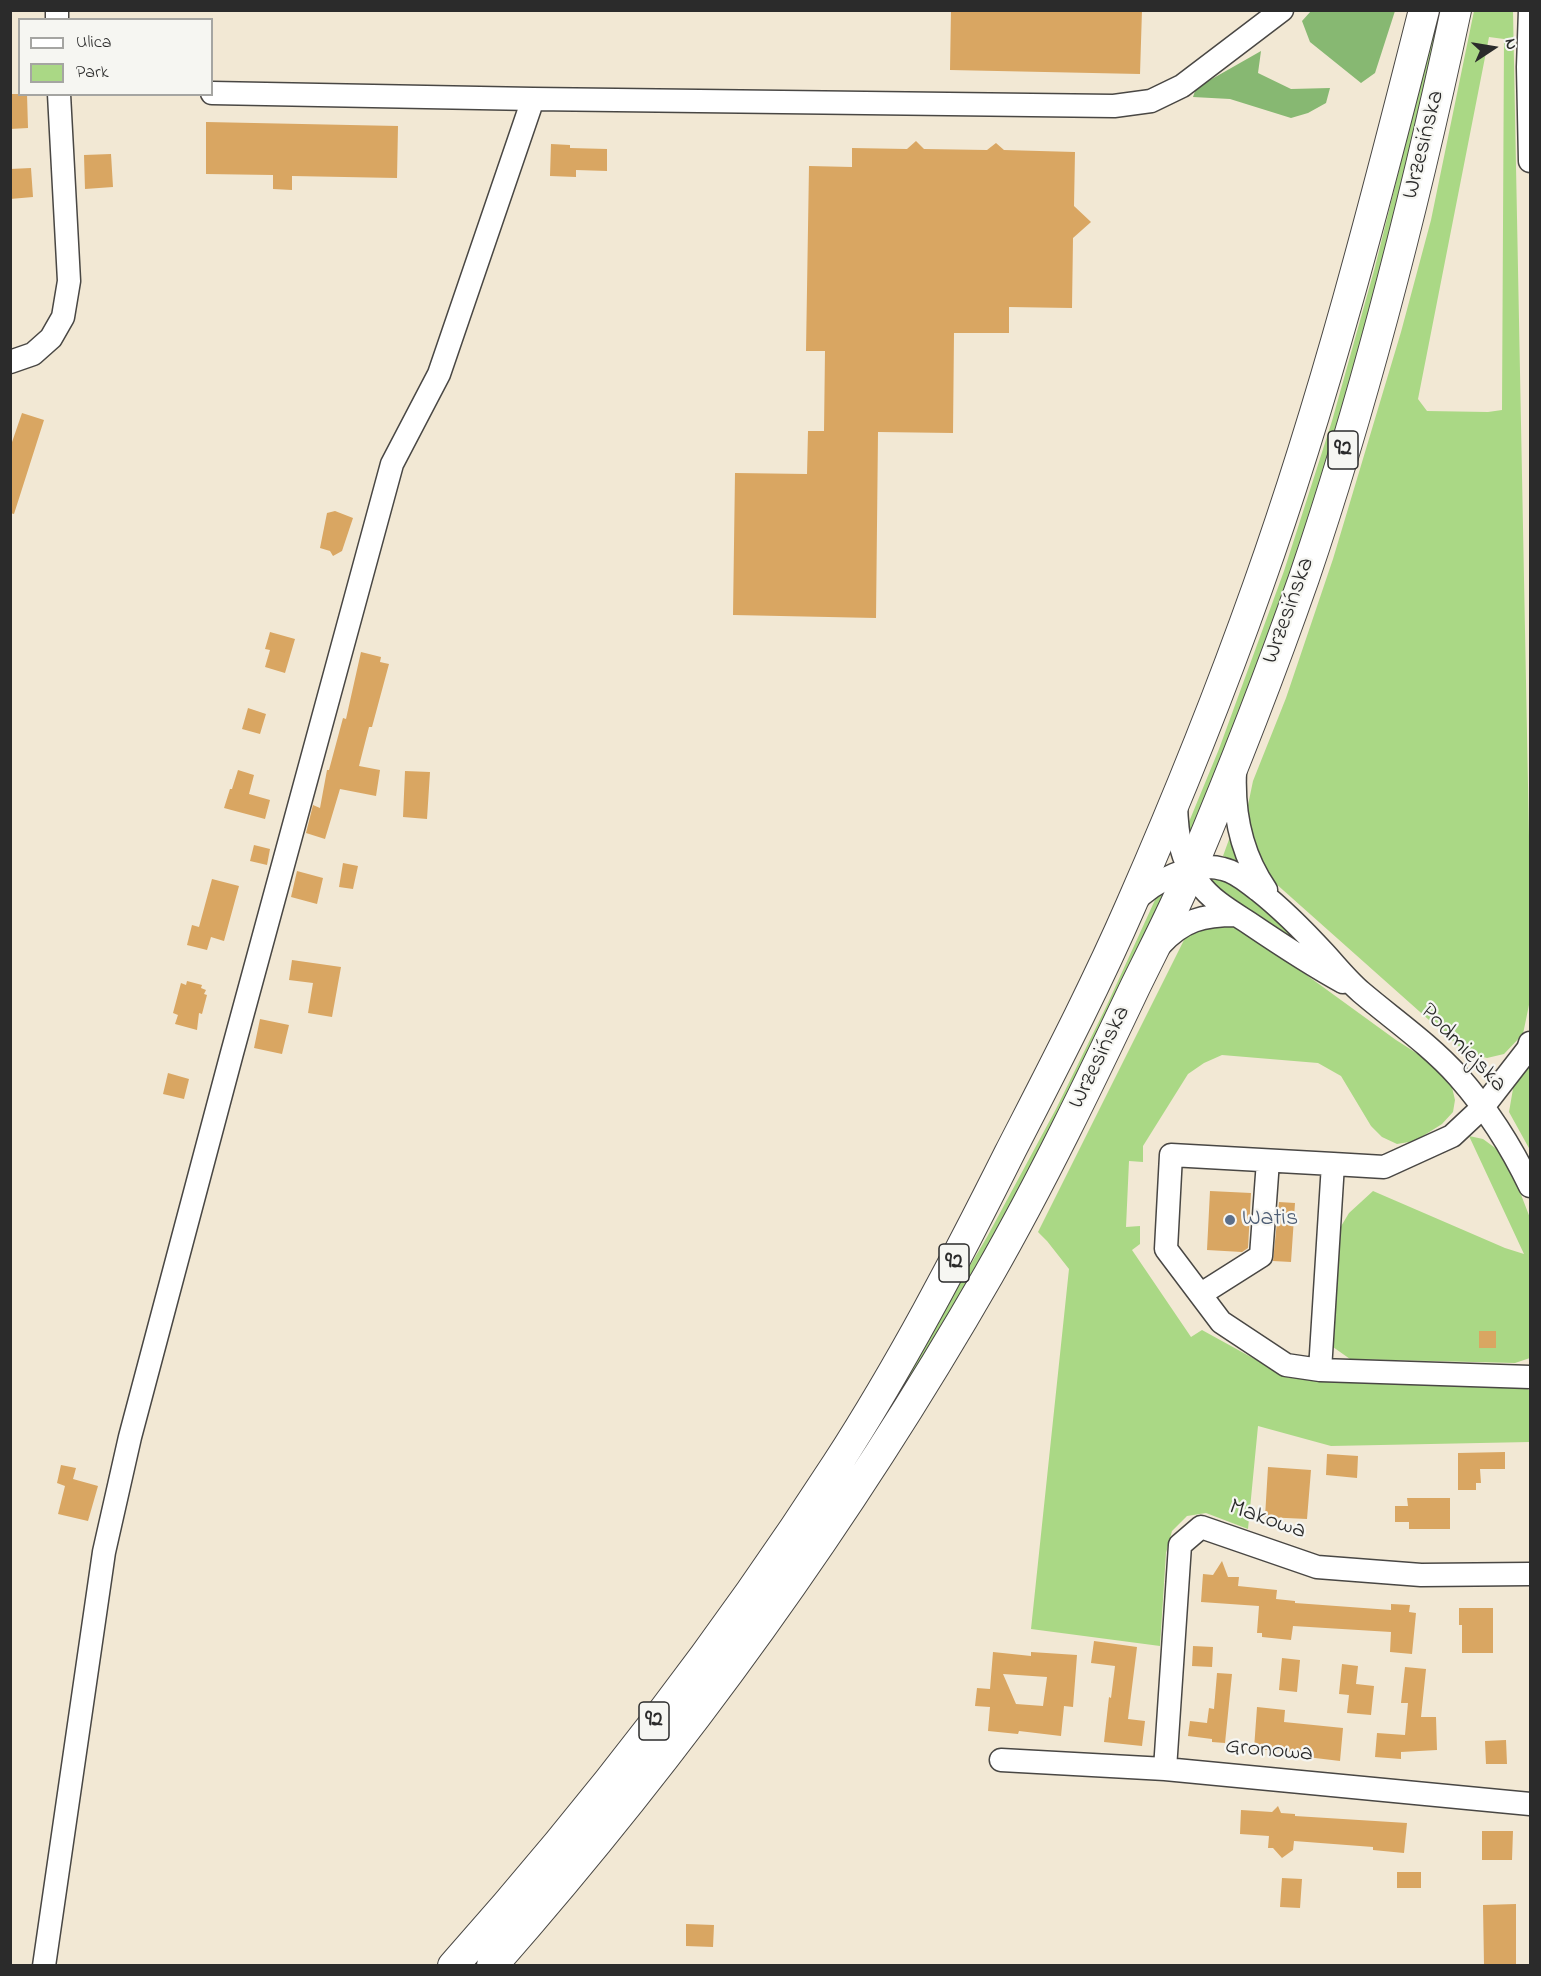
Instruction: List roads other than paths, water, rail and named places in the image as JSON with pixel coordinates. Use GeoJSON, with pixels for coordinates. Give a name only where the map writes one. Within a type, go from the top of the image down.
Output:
{"type":"FeatureCollection","features":[{"type":"Feature","properties":{"kind":"main road","name":"Wrzesińska"},"geometry":{"type":"LineString","coordinates":[[453,1965],[531,1876],[658,1716],[727,1624],[837,1464],[891,1377],[941,1287],[1059,1057],[1130,906],[1218,696],[1259,583],[1291,486],[1359,258],[1424,10]]}},
{"type":"Feature","properties":{"kind":"main road","name":"Wrzesińska"},"geometry":{"type":"LineString","coordinates":[[492,1965],[604,1835],[694,1719],[789,1589],[883,1448],[990,1272],[1040,1181],[1107,1047],[1191,870],[1304,577],[1374,349],[1426,142],[1456,10]]}},
{"type":"Feature","properties":{"kind":"street"},"geometry":{"type":"LineString","coordinates":[[213,93],[1114,106],[1151,101],[1182,86],[1282,10]]}},
{"type":"Feature","properties":{"kind":"street"},"geometry":{"type":"LineString","coordinates":[[1530,10],[1528,67],[1530,161]]}},
{"type":"Feature","properties":{"kind":"street"},"geometry":{"type":"LineString","coordinates":[[10,362],[33,354],[51,338],[63,317],[69,281],[59,96]]}},
{"type":"Feature","properties":{"kind":"street"},"geometry":{"type":"LineString","coordinates":[[44,1965],[104,1552],[130,1437],[231,1053],[392,464],[440,374],[533,99]]}},
{"type":"Feature","properties":{"kind":"street"},"geometry":{"type":"LineString","coordinates":[[1239,750],[1235,790],[1238,827],[1252,870],[1277,906]]}},
{"type":"Feature","properties":{"kind":"street","name":"Podmiejska"},"geometry":{"type":"LineString","coordinates":[[1175,798],[1180,847],[1204,890],[1236,915],[1315,967],[1360,991]]}},
{"type":"Feature","properties":{"kind":"street","name":"Podmiejska"},"geometry":{"type":"LineString","coordinates":[[1130,906],[1150,887],[1191,870],[1213,867],[1232,872],[1277,906],[1308,935],[1360,991],[1432,1050],[1457,1075],[1499,1129],[1530,1186]]}},
{"type":"Feature","properties":{"kind":"street"},"geometry":{"type":"LineString","coordinates":[[1149,958],[1178,928],[1192,921],[1205,916],[1236,915]]}},
{"type":"Feature","properties":{"kind":"street"},"geometry":{"type":"LineString","coordinates":[[1530,1043],[1528,1049],[1484,1107],[1452,1136],[1384,1167],[1171,1155],[1166,1250],[1221,1322],[1286,1365],[1320,1370],[1530,1377]]}},
{"type":"Feature","properties":{"kind":"street"},"geometry":{"type":"LineString","coordinates":[[1201,1294],[1261,1257],[1268,1161]]}},
{"type":"Feature","properties":{"kind":"street"},"geometry":{"type":"LineString","coordinates":[[1320,1370],[1333,1164]]}},
{"type":"Feature","properties":{"kind":"street","name":"Makowa"},"geometry":{"type":"LineString","coordinates":[[1165,1769],[1180,1545],[1201,1527],[1317,1567],[1421,1575],[1530,1574]]}},
{"type":"Feature","properties":{"kind":"street","name":"Gronowa"},"geometry":{"type":"LineString","coordinates":[[1001,1760],[1165,1769],[1530,1804]]}},
{"type":"Feature","properties":{"kind":"place","name":"Watis"},"geometry":{"type":"Point","coordinates":[1230,1220]}}]}
